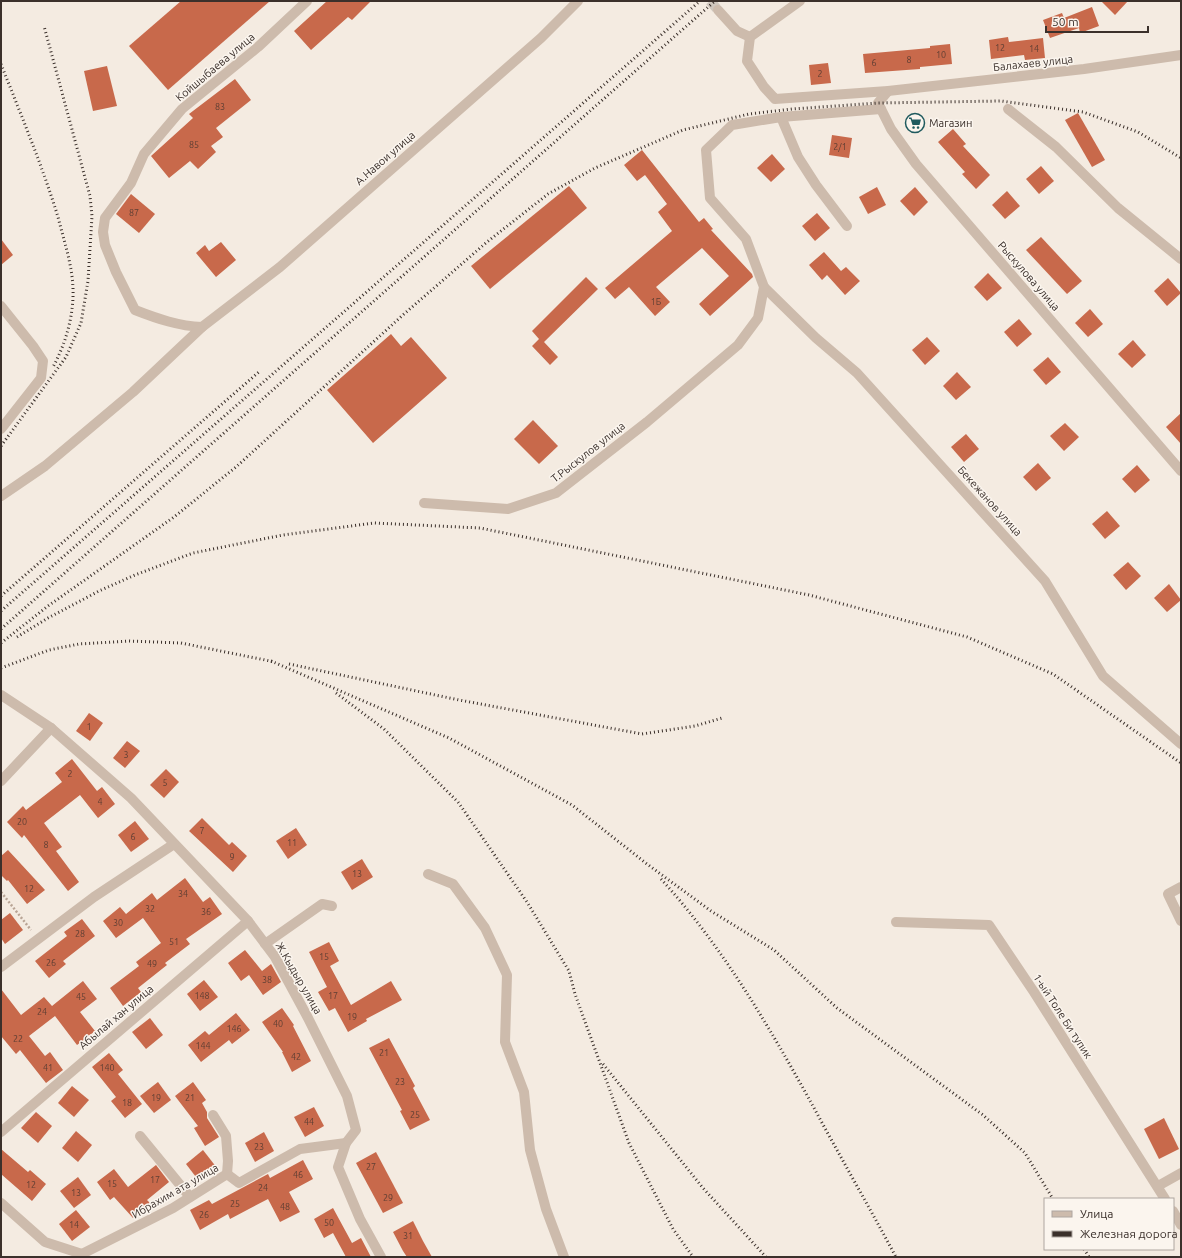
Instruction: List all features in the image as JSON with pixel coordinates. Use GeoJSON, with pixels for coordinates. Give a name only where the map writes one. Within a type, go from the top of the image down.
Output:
{"type":"FeatureCollection","features":[{"type":"Feature","properties":{"kind":"street","name":"Койшыбаева улица"},"geometry":{"type":"LineString","coordinates":[[202,327],[187,326],[162,321],[135,310],[116,272],[106,245],[103,232],[105,218],[131,183],[144,154],[182,110],[258,48],[307,1]]}},
{"type":"Feature","properties":{"kind":"street","name":"А.Навои улица"},"geometry":{"type":"LineString","coordinates":[[1,496],[45,466],[133,392],[202,327],[280,267],[541,38],[578,1]]}},
{"type":"Feature","properties":{"kind":"street"},"geometry":{"type":"LineString","coordinates":[[718,10],[736,31],[750,37],[800,1]]}},
{"type":"Feature","properties":{"kind":"street","name":"Балахаев улица"},"geometry":{"type":"LineString","coordinates":[[750,37],[746,61],[764,87],[775,99],[888,91],[1084,69],[1181,55]]}},
{"type":"Feature","properties":{"kind":"street"},"geometry":{"type":"LineString","coordinates":[[1166,56],[1181,47]]}},
{"type":"Feature","properties":{"kind":"street"},"geometry":{"type":"LineString","coordinates":[[847,226],[816,185],[798,157],[781,117],[881,109],[878,103],[888,91]]}},
{"type":"Feature","properties":{"kind":"street","name":"Рыскулова улица"},"geometry":{"type":"LineString","coordinates":[[881,109],[891,129],[916,164],[1181,471]]}},
{"type":"Feature","properties":{"kind":"street"},"geometry":{"type":"LineString","coordinates":[[1008,109],[1056,147],[1118,208],[1181,259]]}},
{"type":"Feature","properties":{"kind":"street","name":"Бекежанов улица"},"geometry":{"type":"LineString","coordinates":[[781,117],[732,125],[706,150],[710,198],[746,238],[764,287],[816,338],[857,373],[1045,581],[1103,676],[1181,744]]}},
{"type":"Feature","properties":{"kind":"street","name":"Т.Рыскулов улица"},"geometry":{"type":"LineString","coordinates":[[424,503],[508,509],[556,493],[647,422],[738,344],[758,318],[764,287]]}},
{"type":"Feature","properties":{"kind":"street"},"geometry":{"type":"LineString","coordinates":[[1,306],[43,361],[40,378],[1,429]]}},
{"type":"Feature","properties":{"kind":"street","name":"Ж.Кыдыр улица"},"geometry":{"type":"LineString","coordinates":[[1,695],[51,728],[131,798],[248,921],[275,957],[301,1004],[347,1096],[356,1130],[346,1143],[338,1167],[360,1220],[381,1257]]}},
{"type":"Feature","properties":{"kind":"street"},"geometry":{"type":"LineString","coordinates":[[1,781],[51,728]]}},
{"type":"Feature","properties":{"kind":"street"},"geometry":{"type":"LineString","coordinates":[[1,967],[39,940],[94,897],[174,844]]}},
{"type":"Feature","properties":{"kind":"street"},"geometry":{"type":"LineString","coordinates":[[428,874],[453,884],[485,928],[507,975],[505,1042],[524,1092],[530,1150],[546,1209],[564,1257]]}},
{"type":"Feature","properties":{"kind":"street"},"geometry":{"type":"LineString","coordinates":[[1181,887],[1168,894],[1181,920]]}},
{"type":"Feature","properties":{"kind":"street"},"geometry":{"type":"LineString","coordinates":[[266,944],[322,904],[332,906]]}},
{"type":"Feature","properties":{"kind":"street","name":"Абылай хан улица"},"geometry":{"type":"LineString","coordinates":[[1,1132],[248,921]]}},
{"type":"Feature","properties":{"kind":"street","name":"1-ый Толе Би тупик"},"geometry":{"type":"LineString","coordinates":[[896,922],[989,925],[1043,1005],[1164,1198]]}},
{"type":"Feature","properties":{"kind":"street"},"geometry":{"type":"LineString","coordinates":[[212,1115],[226,1136],[228,1160],[227,1174]]}},
{"type":"Feature","properties":{"kind":"street"},"geometry":{"type":"LineString","coordinates":[[140,1136],[190,1197]]}},
{"type":"Feature","properties":{"kind":"street","name":"Ибрахим ата улица"},"geometry":{"type":"LineString","coordinates":[[1,1203],[45,1242],[83,1256],[173,1208],[227,1174],[239,1183],[300,1149],[346,1143]]}},
{"type":"Feature","properties":{"kind":"street"},"geometry":{"type":"LineString","coordinates":[[1158,1186],[1181,1173]]}},
{"type":"Feature","properties":{"kind":"street"},"geometry":{"type":"LineString","coordinates":[[1174,1214],[1181,1225]]}},
{"type":"Feature","properties":{"kind":"path"},"geometry":{"type":"LineString","coordinates":[[1,892],[39,940]]}},
{"type":"Feature","properties":{"kind":"building"},"geometry":{"type":"Polygon","coordinates":[[[181,1],[270,1],[168,90],[129,46],[181,1]]]}},
{"type":"Feature","properties":{"kind":"building"},"geometry":{"type":"Polygon","coordinates":[[[327,1],[371,1],[352,20],[348,17],[311,50],[294,31],[327,1]]]}},
{"type":"Feature","properties":{"kind":"building"},"geometry":{"type":"Polygon","coordinates":[[[1101,1],[1128,1],[1115,15],[1101,1]]]}},
{"type":"Feature","properties":{"kind":"building"},"geometry":{"type":"Polygon","coordinates":[[[1092,7],[1099,26],[1080,33],[1079,28],[1050,38],[1043,20],[1062,13],[1064,18],[1092,7]]]}},
{"type":"Feature","properties":{"kind":"building"},"geometry":{"type":"Polygon","coordinates":[[[1008,37],[1009,42],[1043,38],[1045,58],[1025,60],[1024,55],[991,59],[989,40],[1008,37]]]}},
{"type":"Feature","properties":{"kind":"building"},"geometry":{"type":"Polygon","coordinates":[[[950,44],[952,64],[920,67],[920,69],[865,73],[863,54],[930,48],[930,46],[950,44]]]}},
{"type":"Feature","properties":{"kind":"building"},"geometry":{"type":"Polygon","coordinates":[[[828,63],[831,83],[811,85],[809,65],[828,63]]]}},
{"type":"Feature","properties":{"kind":"building"},"geometry":{"type":"Polygon","coordinates":[[[107,66],[117,106],[93,111],[84,71],[107,66]]]}},
{"type":"Feature","properties":{"kind":"building"},"geometry":{"type":"Polygon","coordinates":[[[235,79],[251,100],[216,128],[223,137],[211,146],[216,152],[198,169],[190,161],[169,178],[151,156],[193,118],[189,114],[235,79]]]}},
{"type":"Feature","properties":{"kind":"building"},"geometry":{"type":"Polygon","coordinates":[[[1078,113],[1105,160],[1092,167],[1065,120],[1078,113]]]}},
{"type":"Feature","properties":{"kind":"building"},"geometry":{"type":"Polygon","coordinates":[[[953,129],[966,144],[963,146],[990,175],[976,189],[962,174],[965,172],[938,142],[953,129]]]}},
{"type":"Feature","properties":{"kind":"building"},"geometry":{"type":"Polygon","coordinates":[[[832,135],[852,138],[849,158],[829,155],[832,135]]]}},
{"type":"Feature","properties":{"kind":"building"},"geometry":{"type":"Polygon","coordinates":[[[642,150],[699,222],[704,218],[713,229],[711,230],[752,274],[753,277],[710,316],[699,304],[729,276],[702,248],[656,287],[670,302],[655,316],[629,287],[615,299],[605,288],[672,231],[658,212],[667,204],[645,175],[637,181],[624,165],[642,150]]]}},
{"type":"Feature","properties":{"kind":"building"},"geometry":{"type":"Polygon","coordinates":[[[772,154],[785,169],[771,182],[757,168],[772,154]]]}},
{"type":"Feature","properties":{"kind":"building"},"geometry":{"type":"Polygon","coordinates":[[[1041,166],[1054,181],[1039,194],[1026,179],[1041,166]]]}},
{"type":"Feature","properties":{"kind":"building"},"geometry":{"type":"Polygon","coordinates":[[[569,186],[587,208],[490,289],[471,266],[569,186]]]}},
{"type":"Feature","properties":{"kind":"building"},"geometry":{"type":"Polygon","coordinates":[[[877,187],[886,205],[868,214],[859,197],[877,187]]]}},
{"type":"Feature","properties":{"kind":"building"},"geometry":{"type":"Polygon","coordinates":[[[915,187],[928,202],[914,216],[900,201],[915,187]]]}},
{"type":"Feature","properties":{"kind":"building"},"geometry":{"type":"Polygon","coordinates":[[[1007,191],[1020,206],[1005,219],[992,205],[1007,191]]]}},
{"type":"Feature","properties":{"kind":"building"},"geometry":{"type":"Polygon","coordinates":[[[131,194],[155,214],[139,233],[116,214],[131,194]]]}},
{"type":"Feature","properties":{"kind":"building"},"geometry":{"type":"Polygon","coordinates":[[[817,213],[830,228],[815,241],[802,226],[817,213]]]}},
{"type":"Feature","properties":{"kind":"building"},"geometry":{"type":"Polygon","coordinates":[[[1041,237],[1082,281],[1067,294],[1026,250],[1041,237]]]}},
{"type":"Feature","properties":{"kind":"building"},"geometry":{"type":"Polygon","coordinates":[[[1,239],[13,255],[1,265],[1,239]]]}},
{"type":"Feature","properties":{"kind":"building"},"geometry":{"type":"Polygon","coordinates":[[[221,242],[236,260],[216,277],[196,253],[205,245],[209,251],[221,242]]]}},
{"type":"Feature","properties":{"kind":"building"},"geometry":{"type":"Polygon","coordinates":[[[824,252],[841,271],[846,267],[860,281],[845,295],[827,275],[822,280],[809,265],[824,252]]]}},
{"type":"Feature","properties":{"kind":"building"},"geometry":{"type":"Polygon","coordinates":[[[988,273],[1002,288],[987,301],[974,287],[988,273]]]}},
{"type":"Feature","properties":{"kind":"building"},"geometry":{"type":"Polygon","coordinates":[[[586,277],[598,289],[544,342],[558,357],[550,365],[532,346],[539,339],[532,331],[586,277]]]}},
{"type":"Feature","properties":{"kind":"building"},"geometry":{"type":"Polygon","coordinates":[[[1168,278],[1181,293],[1167,306],[1154,291],[1168,278]]]}},
{"type":"Feature","properties":{"kind":"building"},"geometry":{"type":"Polygon","coordinates":[[[1090,309],[1103,324],[1088,337],[1075,323],[1090,309]]]}},
{"type":"Feature","properties":{"kind":"building"},"geometry":{"type":"Polygon","coordinates":[[[1019,319],[1032,334],[1017,347],[1004,332],[1019,319]]]}},
{"type":"Feature","properties":{"kind":"building"},"geometry":{"type":"Polygon","coordinates":[[[391,334],[401,346],[411,337],[447,378],[373,443],[327,390],[391,334]]]}},
{"type":"Feature","properties":{"kind":"building"},"geometry":{"type":"Polygon","coordinates":[[[927,337],[940,351],[925,365],[912,350],[927,337]]]}},
{"type":"Feature","properties":{"kind":"building"},"geometry":{"type":"Polygon","coordinates":[[[1133,340],[1146,355],[1132,368],[1118,354],[1133,340]]]}},
{"type":"Feature","properties":{"kind":"building"},"geometry":{"type":"Polygon","coordinates":[[[1048,357],[1061,372],[1046,385],[1033,370],[1048,357]]]}},
{"type":"Feature","properties":{"kind":"building"},"geometry":{"type":"Polygon","coordinates":[[[957,372],[971,387],[956,400],[943,386],[957,372]]]}},
{"type":"Feature","properties":{"kind":"building"},"geometry":{"type":"Polygon","coordinates":[[[1181,413],[1181,444],[1166,427],[1181,413]]]}},
{"type":"Feature","properties":{"kind":"building"},"geometry":{"type":"Polygon","coordinates":[[[533,420],[558,446],[539,464],[514,439],[533,420]]]}},
{"type":"Feature","properties":{"kind":"building"},"geometry":{"type":"Polygon","coordinates":[[[1065,423],[1079,437],[1064,451],[1050,436],[1065,423]]]}},
{"type":"Feature","properties":{"kind":"building"},"geometry":{"type":"Polygon","coordinates":[[[966,434],[979,449],[964,462],[951,447],[966,434]]]}},
{"type":"Feature","properties":{"kind":"building"},"geometry":{"type":"Polygon","coordinates":[[[1038,463],[1051,478],[1036,491],[1023,477],[1038,463]]]}},
{"type":"Feature","properties":{"kind":"building"},"geometry":{"type":"Polygon","coordinates":[[[1137,465],[1150,480],[1135,493],[1122,479],[1137,465]]]}},
{"type":"Feature","properties":{"kind":"building"},"geometry":{"type":"Polygon","coordinates":[[[1107,511],[1120,526],[1105,539],[1092,524],[1107,511]]]}},
{"type":"Feature","properties":{"kind":"building"},"geometry":{"type":"Polygon","coordinates":[[[1128,562],[1141,576],[1126,590],[1113,575],[1128,562]]]}},
{"type":"Feature","properties":{"kind":"building"},"geometry":{"type":"Polygon","coordinates":[[[1169,584],[1181,600],[1167,612],[1154,598],[1169,584]]]}},
{"type":"Feature","properties":{"kind":"building"},"geometry":{"type":"Polygon","coordinates":[[[89,713],[103,723],[90,741],[76,731],[89,713]]]}},
{"type":"Feature","properties":{"kind":"building"},"geometry":{"type":"Polygon","coordinates":[[[127,741],[140,751],[125,768],[113,758],[127,741]]]}},
{"type":"Feature","properties":{"kind":"building"},"geometry":{"type":"Polygon","coordinates":[[[72,759],[97,791],[102,787],[115,804],[98,818],[80,795],[44,823],[62,847],[56,851],[79,882],[68,891],[24,835],[22,838],[7,822],[23,806],[26,810],[62,782],[55,773],[72,759]]]}},
{"type":"Feature","properties":{"kind":"building"},"geometry":{"type":"Polygon","coordinates":[[[166,769],[179,782],[164,798],[150,785],[166,769]]]}},
{"type":"Feature","properties":{"kind":"building"},"geometry":{"type":"Polygon","coordinates":[[[202,818],[229,845],[232,842],[247,856],[233,872],[189,831],[202,818]]]}},
{"type":"Feature","properties":{"kind":"building"},"geometry":{"type":"Polygon","coordinates":[[[135,821],[149,839],[131,852],[118,835],[135,821]]]}},
{"type":"Feature","properties":{"kind":"building"},"geometry":{"type":"Polygon","coordinates":[[[296,828],[307,845],[288,859],[276,841],[296,828]]]}},
{"type":"Feature","properties":{"kind":"building"},"geometry":{"type":"Polygon","coordinates":[[[8,850],[45,890],[27,904],[8,880],[7,881],[1,875],[1,856],[8,850]]]}},
{"type":"Feature","properties":{"kind":"building"},"geometry":{"type":"Polygon","coordinates":[[[362,859],[373,877],[352,890],[341,872],[362,859]]]}},
{"type":"Feature","properties":{"kind":"building"},"geometry":{"type":"Polygon","coordinates":[[[185,878],[203,902],[210,897],[222,914],[186,939],[190,944],[165,963],[167,965],[138,988],[141,992],[123,1006],[110,988],[139,966],[136,962],[161,943],[143,918],[116,938],[103,921],[120,907],[126,914],[152,893],[157,900],[185,878]]]}},
{"type":"Feature","properties":{"kind":"building"},"geometry":{"type":"Polygon","coordinates":[[[10,913],[23,930],[5,944],[1,938],[1,920],[10,913]]]}},
{"type":"Feature","properties":{"kind":"building"},"geometry":{"type":"Polygon","coordinates":[[[82,919],[95,936],[63,961],[66,964],[49,978],[35,961],[67,936],[64,932],[82,919]]]}},
{"type":"Feature","properties":{"kind":"building"},"geometry":{"type":"Polygon","coordinates":[[[329,942],[339,961],[330,966],[351,1005],[391,981],[402,1000],[366,1019],[367,1021],[348,1032],[335,1008],[329,1011],[318,992],[327,987],[309,952],[329,942]]]}},
{"type":"Feature","properties":{"kind":"building"},"geometry":{"type":"Polygon","coordinates":[[[245,950],[262,971],[271,964],[281,982],[263,995],[249,975],[241,981],[228,963],[245,950]]]}},
{"type":"Feature","properties":{"kind":"building"},"geometry":{"type":"Polygon","coordinates":[[[204,980],[218,997],[200,1011],[187,994],[204,980]]]}},
{"type":"Feature","properties":{"kind":"building"},"geometry":{"type":"Polygon","coordinates":[[[83,981],[97,999],[80,1012],[95,1031],[77,1045],[55,1016],[29,1036],[45,1056],[50,1052],[63,1070],[46,1083],[20,1050],[16,1054],[1,1036],[1,989],[21,1015],[44,997],[52,1006],[83,981]]]}},
{"type":"Feature","properties":{"kind":"building"},"geometry":{"type":"Polygon","coordinates":[[[282,1008],[294,1025],[293,1026],[311,1061],[292,1072],[283,1052],[262,1022],[282,1008]]]}},
{"type":"Feature","properties":{"kind":"building"},"geometry":{"type":"Polygon","coordinates":[[[236,1013],[250,1030],[232,1044],[229,1040],[201,1062],[188,1045],[205,1031],[209,1035],[236,1013]]]}},
{"type":"Feature","properties":{"kind":"building"},"geometry":{"type":"Polygon","coordinates":[[[150,1018],[163,1035],[146,1049],[132,1032],[150,1018]]]}},
{"type":"Feature","properties":{"kind":"building"},"geometry":{"type":"Polygon","coordinates":[[[389,1038],[415,1086],[413,1088],[430,1120],[410,1130],[400,1111],[402,1110],[369,1048],[389,1038]]]}},
{"type":"Feature","properties":{"kind":"building"},"geometry":{"type":"Polygon","coordinates":[[[109,1053],[123,1070],[118,1074],[142,1104],[125,1118],[111,1101],[116,1097],[92,1067],[109,1053]]]}},
{"type":"Feature","properties":{"kind":"building"},"geometry":{"type":"Polygon","coordinates":[[[158,1082],[171,1100],[154,1113],[140,1096],[158,1082]]]}},
{"type":"Feature","properties":{"kind":"building"},"geometry":{"type":"Polygon","coordinates":[[[193,1082],[206,1100],[202,1103],[207,1112],[207,1118],[219,1137],[205,1146],[194,1128],[198,1126],[175,1096],[193,1082]]]}},
{"type":"Feature","properties":{"kind":"building"},"geometry":{"type":"Polygon","coordinates":[[[72,1086],[89,1100],[74,1117],[58,1103],[72,1086]]]}},
{"type":"Feature","properties":{"kind":"building"},"geometry":{"type":"Polygon","coordinates":[[[314,1107],[324,1126],[305,1137],[294,1117],[314,1107]]]}},
{"type":"Feature","properties":{"kind":"building"},"geometry":{"type":"Polygon","coordinates":[[[36,1112],[52,1126],[38,1143],[21,1128],[36,1112]]]}},
{"type":"Feature","properties":{"kind":"building"},"geometry":{"type":"Polygon","coordinates":[[[1164,1118],[1179,1149],[1159,1159],[1144,1129],[1164,1118]]]}},
{"type":"Feature","properties":{"kind":"building"},"geometry":{"type":"Polygon","coordinates":[[[76,1131],[92,1145],[78,1162],[62,1148],[76,1131]]]}},
{"type":"Feature","properties":{"kind":"building"},"geometry":{"type":"Polygon","coordinates":[[[264,1132],[274,1151],[255,1162],[245,1143],[264,1132]]]}},
{"type":"Feature","properties":{"kind":"building"},"geometry":{"type":"Polygon","coordinates":[[[1,1149],[28,1172],[30,1170],[46,1184],[32,1201],[1,1174],[1,1149]]]}},
{"type":"Feature","properties":{"kind":"building"},"geometry":{"type":"Polygon","coordinates":[[[203,1150],[217,1168],[199,1181],[186,1164],[203,1150]]]}},
{"type":"Feature","properties":{"kind":"building"},"geometry":{"type":"Polygon","coordinates":[[[376,1152],[403,1203],[383,1213],[356,1163],[376,1152]]]}},
{"type":"Feature","properties":{"kind":"building"},"geometry":{"type":"Polygon","coordinates":[[[303,1160],[313,1179],[289,1192],[300,1212],[280,1222],[268,1199],[230,1219],[228,1214],[200,1230],[190,1210],[209,1200],[212,1204],[268,1174],[270,1178],[303,1160]]]}},
{"type":"Feature","properties":{"kind":"building"},"geometry":{"type":"Polygon","coordinates":[[[156,1165],[169,1182],[147,1200],[150,1203],[133,1218],[114,1197],[110,1200],[97,1182],[114,1169],[128,1187],[156,1165]]]}},
{"type":"Feature","properties":{"kind":"building"},"geometry":{"type":"Polygon","coordinates":[[[78,1177],[91,1195],[74,1208],[60,1191],[78,1177]]]}},
{"type":"Feature","properties":{"kind":"building"},"geometry":{"type":"Polygon","coordinates":[[[333,1208],[352,1243],[361,1238],[371,1257],[346,1257],[333,1233],[324,1238],[314,1219],[333,1208]]]}},
{"type":"Feature","properties":{"kind":"building"},"geometry":{"type":"Polygon","coordinates":[[[76,1210],[90,1227],[72,1241],[59,1224],[76,1210]]]}},
{"type":"Feature","properties":{"kind":"building"},"geometry":{"type":"Polygon","coordinates":[[[413,1221],[432,1257],[407,1257],[403,1251],[393,1232],[413,1221]]]}},
{"type":"Feature","properties":{"kind":"tunnel"},"geometry":{"type":"LineString","coordinates":[[710,1],[718,10]]}},
{"type":"Feature","properties":{"kind":"railway"},"geometry":{"type":"LineString","coordinates":[[1,611],[700,1]]}},
{"type":"Feature","properties":{"kind":"railway"},"geometry":{"type":"LineString","coordinates":[[1,629],[715,1]]}},
{"type":"Feature","properties":{"kind":"railway"},"geometry":{"type":"LineString","coordinates":[[1,446],[66,357],[81,323],[88,281],[92,216],[90,196],[44,26]]}},
{"type":"Feature","properties":{"kind":"railway"},"geometry":{"type":"LineString","coordinates":[[1,64],[52,198],[71,270],[73,288],[71,319],[62,348],[53,367]]}},
{"type":"Feature","properties":{"kind":"railway"},"geometry":{"type":"LineString","coordinates":[[1,643],[48,606],[174,517],[236,467],[404,314],[487,242],[548,194],[595,168],[683,130],[749,114],[792,109],[878,103],[1001,101],[1083,112],[1138,132],[1181,158]]}},
{"type":"Feature","properties":{"kind":"railway"},"geometry":{"type":"LineString","coordinates":[[1,596],[260,371]]}},
{"type":"Feature","properties":{"kind":"railway"},"geometry":{"type":"LineString","coordinates":[[17,637],[48,618],[99,591],[135,575],[193,553],[283,535],[374,523],[480,528],[809,595],[967,637],[1053,674],[1181,763]]}},
{"type":"Feature","properties":{"kind":"railway"},"geometry":{"type":"LineString","coordinates":[[1,668],[49,650],[79,644],[129,641],[181,643],[275,662]]}},
{"type":"Feature","properties":{"kind":"railway"},"geometry":{"type":"LineString","coordinates":[[271,661],[449,738],[572,805],[647,864],[711,911],[774,950],[837,1008],[983,1115],[1025,1153],[1052,1198]]}},
{"type":"Feature","properties":{"kind":"railway"},"geometry":{"type":"LineString","coordinates":[[289,664],[459,700],[642,734],[695,726],[722,718]]}},
{"type":"Feature","properties":{"kind":"railway"},"geometry":{"type":"LineString","coordinates":[[336,693],[384,729],[458,802],[527,902],[569,971],[575,994],[629,1143],[673,1229],[693,1257]]}},
{"type":"Feature","properties":{"kind":"railway"},"geometry":{"type":"LineString","coordinates":[[661,879],[705,932],[763,1018],[896,1257]]}},
{"type":"Feature","properties":{"kind":"railway"},"geometry":{"type":"LineString","coordinates":[[603,1064],[703,1188],[766,1257]]}},
{"type":"Feature","properties":{"kind":"railway"},"geometry":{"type":"LineString","coordinates":[[1085,1250],[1089,1257]]}},
{"type":"Feature","properties":{"kind":"place","name":"Магазин"},"geometry":{"type":"Point","coordinates":[915,123]}}]}
